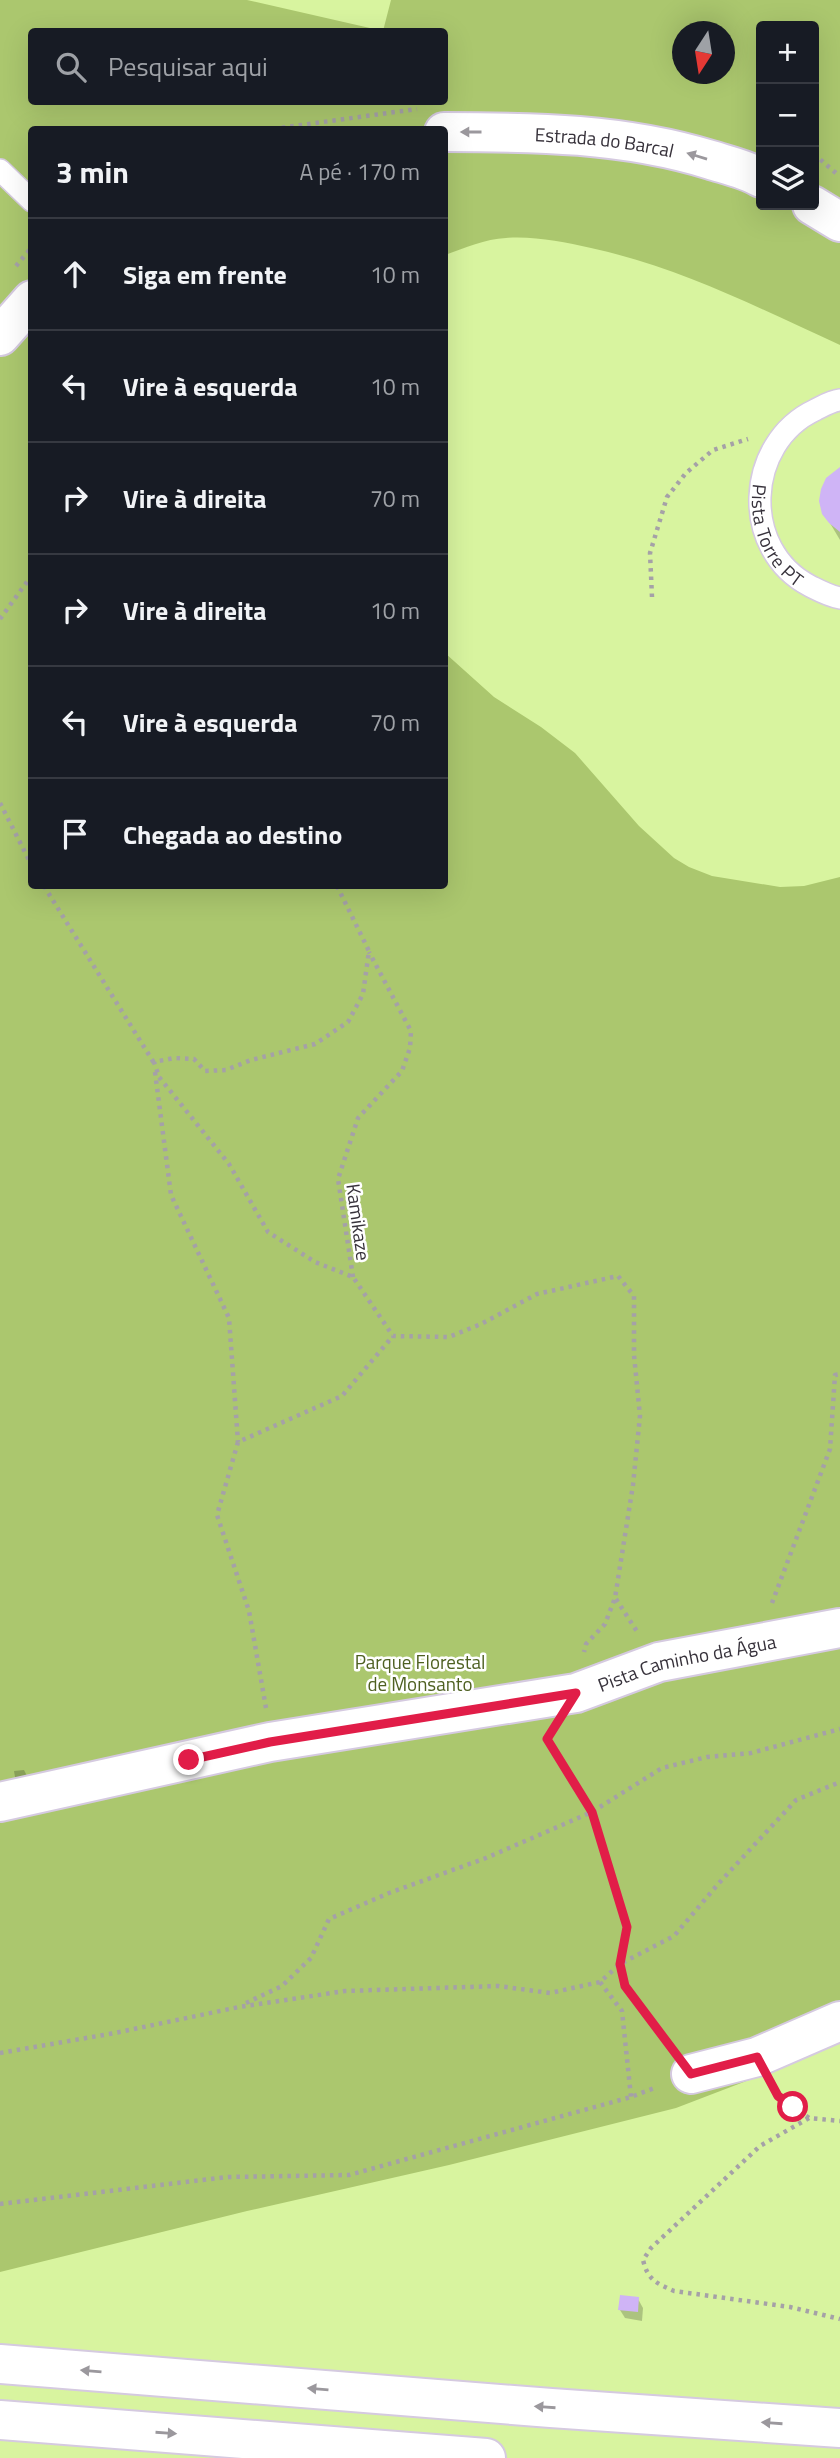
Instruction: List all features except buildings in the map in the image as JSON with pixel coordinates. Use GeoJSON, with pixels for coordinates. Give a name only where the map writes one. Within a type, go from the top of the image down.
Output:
{"type":"FeatureCollection","features":[{"type":"Feature","properties":{"kind":"main road","name":"Estrada do Barcal"},"geometry":{"type":"LineString","coordinates":[[448,132],[529,132],[619,138],[687,153],[756,176]]}},
{"type":"Feature","properties":{"kind":"main road"},"geometry":{"type":"LineString","coordinates":[[819,209],[840,222]]}},
{"type":"Feature","properties":{"kind":"main road"},"geometry":{"type":"LineString","coordinates":[[0,336],[28,304]]}},
{"type":"Feature","properties":{"kind":"main road","name":"Pista Caminho da Água"},"geometry":{"type":"LineString","coordinates":[[0,1802],[270,1742],[576,1693],[659,1662],[840,1628]]}},
{"type":"Feature","properties":{"kind":"main road"},"geometry":{"type":"LineString","coordinates":[[691,2074],[757,2057],[840,2021]]}},
{"type":"Feature","properties":{"kind":"main road"},"geometry":{"type":"LineString","coordinates":[[0,2364],[840,2428]]}},
{"type":"Feature","properties":{"kind":"main road"},"geometry":{"type":"LineString","coordinates":[[0,2420],[486,2458]]}},
{"type":"Feature","properties":{"kind":"lane"},"geometry":{"type":"LineString","coordinates":[[0,170],[28,197]]}},
{"type":"Feature","properties":{"kind":"lane","name":"Pista Torre PT"},"geometry":{"type":"LineString","coordinates":[[840,400],[801,417],[775,444],[761,479],[760,516],[773,551],[798,579],[831,597],[840,598]]}},
{"type":"Feature","properties":{"kind":"path"},"geometry":{"type":"LineString","coordinates":[[819,158],[840,177]]}},
{"type":"Feature","properties":{"kind":"path"},"geometry":{"type":"LineString","coordinates":[[652,597],[650,553],[667,497],[686,473],[713,450],[736,441],[760,436],[775,444]]}},
{"type":"Feature","properties":{"kind":"path"},"geometry":{"type":"LineString","coordinates":[[0,619],[28,580]]}},
{"type":"Feature","properties":{"kind":"path"},"geometry":{"type":"LineString","coordinates":[[0,803],[28,858]]}},
{"type":"Feature","properties":{"kind":"path"},"geometry":{"type":"LineString","coordinates":[[46,889],[154,1062],[159,1077],[229,1164],[268,1231],[315,1262],[353,1277],[393,1336]]}},
{"type":"Feature","properties":{"kind":"path","name":"Kamikaze"},"geometry":{"type":"LineString","coordinates":[[338,889],[411,1031],[410,1048],[402,1071],[358,1118],[338,1179],[353,1277]]}},
{"type":"Feature","properties":{"kind":"path"},"geometry":{"type":"LineString","coordinates":[[154,1062],[174,1058],[194,1059],[205,1071],[226,1070],[251,1060],[315,1044],[348,1022],[363,994],[369,951]]}},
{"type":"Feature","properties":{"kind":"path"},"geometry":{"type":"LineString","coordinates":[[154,1062],[171,1195],[229,1318],[238,1442],[217,1516],[250,1611],[270,1742]]}},
{"type":"Feature","properties":{"kind":"path"},"geometry":{"type":"LineString","coordinates":[[0,2204],[228,2177],[349,2175],[631,2097],[691,2074],[625,1986],[620,1964],[627,1927],[592,1812],[547,1739],[576,1693],[586,1644],[605,1624],[615,1598],[633,1485],[640,1416],[634,1355],[634,1296],[618,1276],[537,1294],[481,1324],[449,1337],[393,1336]]}},
{"type":"Feature","properties":{"kind":"path"},"geometry":{"type":"LineString","coordinates":[[238,1442],[342,1396],[393,1336]]}},
{"type":"Feature","properties":{"kind":"path"},"geometry":{"type":"LineString","coordinates":[[768,1641],[771,1605],[830,1449],[835,1375],[840,1374]]}},
{"type":"Feature","properties":{"kind":"path"},"geometry":{"type":"LineString","coordinates":[[239,2007],[282,1986],[312,1958],[328,1919],[389,1893],[486,1858],[592,1812],[662,1768],[707,1757],[751,1754],[840,1730]]}},
{"type":"Feature","properties":{"kind":"path"},"geometry":{"type":"LineString","coordinates":[[0,2053],[239,2007],[345,1991],[498,1986],[550,1993],[600,1982],[620,1964],[674,1936],[796,1800],[840,1782]]}},
{"type":"Feature","properties":{"kind":"path"},"geometry":{"type":"LineString","coordinates":[[600,1982],[622,2011],[631,2097]]}},
{"type":"Feature","properties":{"kind":"path"},"geometry":{"type":"LineString","coordinates":[[757,2057],[778,2096],[809,2118],[840,2121]]}},
{"type":"Feature","properties":{"kind":"path"},"geometry":{"type":"LineString","coordinates":[[809,2118],[760,2146],[651,2248],[643,2260],[646,2274],[674,2291],[790,2307],[840,2319]]}},
{"type":"Feature","properties":{"kind":"green space","name":"Parque Florestal de Monsanto"},"geometry":{"type":"Polygon","coordinates":[[[0,0],[840,0],[840,2458],[0,2458],[0,0]]]}},
{"type":"Feature","properties":{"kind":"green space","name":"Parque Florestal de Monsanto"},"geometry":{"type":"Polygon","coordinates":[[[0,0],[247,0],[370,28],[28,28],[28,105],[448,105],[448,28],[384,28],[391,0],[840,0],[840,345],[688,277],[591,248],[538,239],[506,238],[483,242],[448,254],[448,126],[28,126],[28,889],[448,889],[448,656],[494,697],[575,753],[639,826],[674,858],[689,867],[712,876],[780,887],[804,886],[840,877],[840,2043],[676,2108],[0,2272],[0,0]]]}},
{"type":"Feature","properties":{"kind":"route"},"geometry":{"type":"LineString","coordinates":[[189,1760],[270,1742],[576,1693],[547,1739],[592,1812],[627,1927],[620,1964],[625,1986],[691,2074],[757,2057],[778,2096],[793,2107]]}}]}
